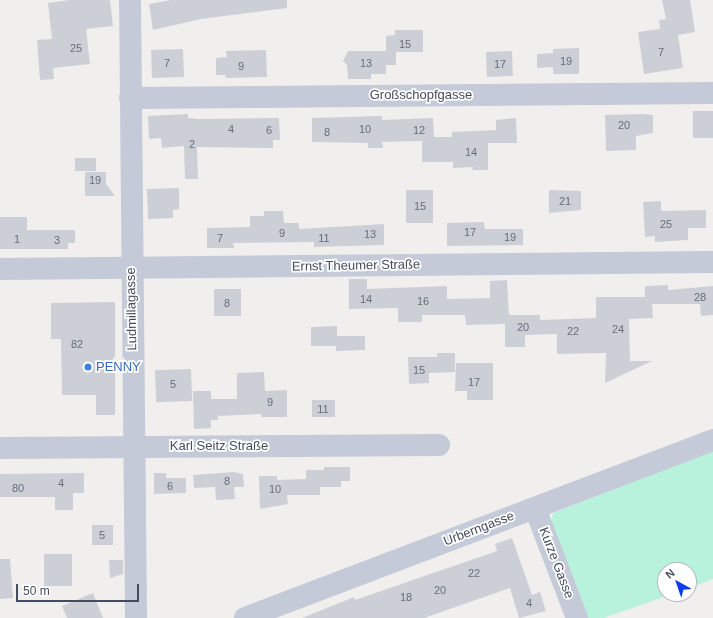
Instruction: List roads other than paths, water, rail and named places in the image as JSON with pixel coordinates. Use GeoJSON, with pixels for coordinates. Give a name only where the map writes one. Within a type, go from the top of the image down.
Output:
{"type":"FeatureCollection","features":[{"type":"Feature","properties":{"kind":"street","name":"Ludmillagasse"},"geometry":{"type":"LineString","coordinates":[[130,0],[136,618]]}},
{"type":"Feature","properties":{"kind":"street","name":"Großschopfgasse"},"geometry":{"type":"LineString","coordinates":[[130,98],[713,93]]}},
{"type":"Feature","properties":{"kind":"street","name":"Ernst Theumer Straße"},"geometry":{"type":"LineString","coordinates":[[0,269],[132,269],[713,262]]}},
{"type":"Feature","properties":{"kind":"street","name":"Urberngasse"},"geometry":{"type":"LineString","coordinates":[[245,618],[713,440]]}},
{"type":"Feature","properties":{"kind":"street","name":"Karl Seitz Straße"},"geometry":{"type":"LineString","coordinates":[[0,448],[439,445]]}},
{"type":"Feature","properties":{"kind":"street","name":"Kurze Gasse"},"geometry":{"type":"LineString","coordinates":[[535,508],[577,618]]}},
{"type":"Feature","properties":{"kind":"place","name":"PENNY"},"geometry":{"type":"Point","coordinates":[88,367]}}]}
